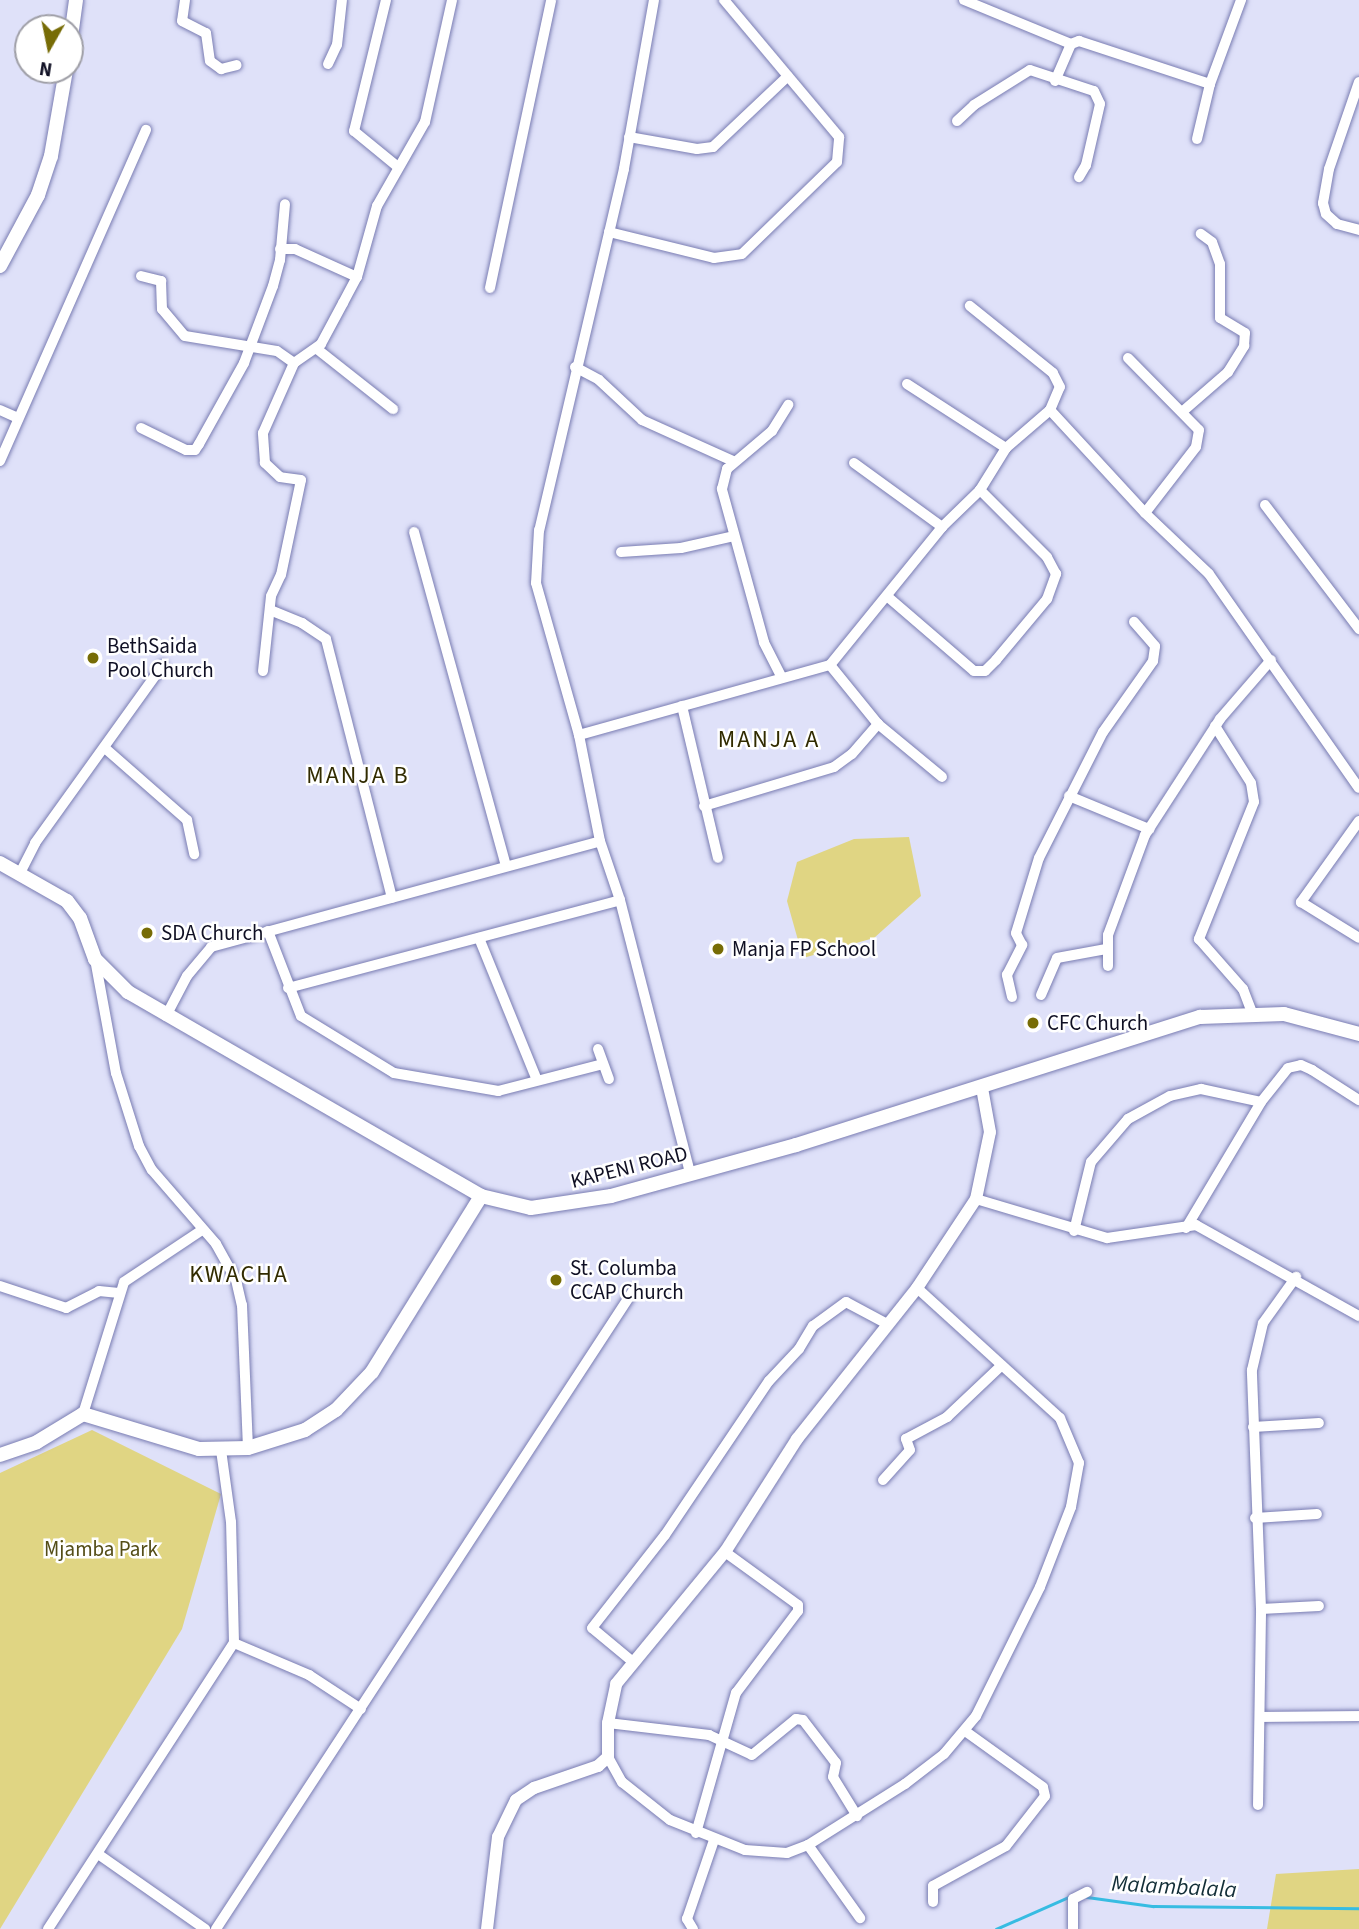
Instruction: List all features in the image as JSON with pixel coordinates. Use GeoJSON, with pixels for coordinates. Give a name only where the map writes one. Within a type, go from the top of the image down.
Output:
{"type":"FeatureCollection","features":[{"type":"Feature","properties":{"kind":"main road"},"geometry":{"type":"LineString","coordinates":[[0,266],[38,195],[51,156],[64,84]]}},
{"type":"Feature","properties":{"kind":"main road","name":"KAPENI ROAD"},"geometry":{"type":"LineString","coordinates":[[0,863],[67,901],[80,918],[95,958],[128,992],[481,1196],[505,1204],[550,1208],[690,1173],[982,1088],[1131,1036],[1200,1017],[1252,1012],[1312,1018],[1359,1034]]}},
{"type":"Feature","properties":{"kind":"main road"},"geometry":{"type":"LineString","coordinates":[[0,1455],[44,1439],[83,1414],[161,1441],[221,1450],[248,1448],[304,1430],[351,1397],[372,1372],[481,1196]]}},
{"type":"Feature","properties":{"kind":"street"},"geometry":{"type":"LineString","coordinates":[[185,0],[182,21],[206,33],[210,61],[220,69],[237,65]]}},
{"type":"Feature","properties":{"kind":"street"},"geometry":{"type":"LineString","coordinates":[[328,64],[337,45],[342,0]]}},
{"type":"Feature","properties":{"kind":"street"},"geometry":{"type":"LineString","coordinates":[[386,0],[354,131],[398,167]]}},
{"type":"Feature","properties":{"kind":"street"},"geometry":{"type":"LineString","coordinates":[[263,671],[270,610],[300,480],[280,477],[265,463],[263,433],[294,363],[317,349],[357,277],[377,205],[425,122],[452,0]]}},
{"type":"Feature","properties":{"kind":"street"},"geometry":{"type":"LineString","coordinates":[[490,288],[551,0]]}},
{"type":"Feature","properties":{"kind":"street"},"geometry":{"type":"LineString","coordinates":[[654,0],[609,232],[538,530],[536,583],[579,735],[600,841],[620,900],[690,1173]]}},
{"type":"Feature","properties":{"kind":"street"},"geometry":{"type":"LineString","coordinates":[[609,232],[714,258],[742,254],[837,162],[841,150],[839,137],[724,0]]}},
{"type":"Feature","properties":{"kind":"street"},"geometry":{"type":"LineString","coordinates":[[964,0],[1071,44],[1079,41],[1210,84]]}},
{"type":"Feature","properties":{"kind":"street"},"geometry":{"type":"LineString","coordinates":[[1197,139],[1210,84],[1241,0]]}},
{"type":"Feature","properties":{"kind":"street"},"geometry":{"type":"LineString","coordinates":[[1055,81],[1071,44]]}},
{"type":"Feature","properties":{"kind":"street"},"geometry":{"type":"LineString","coordinates":[[957,121],[1020,73],[1030,70],[1055,81],[1094,91],[1099,97],[1093,140],[1079,177]]}},
{"type":"Feature","properties":{"kind":"street"},"geometry":{"type":"LineString","coordinates":[[629,137],[709,148],[788,76]]}},
{"type":"Feature","properties":{"kind":"street"},"geometry":{"type":"LineString","coordinates":[[1359,82],[1329,169],[1323,203],[1326,214],[1337,224],[1359,230]]}},
{"type":"Feature","properties":{"kind":"street"},"geometry":{"type":"LineString","coordinates":[[0,461],[146,130]]}},
{"type":"Feature","properties":{"kind":"street"},"geometry":{"type":"LineString","coordinates":[[141,428],[195,450],[235,382],[273,286],[285,204]]}},
{"type":"Feature","properties":{"kind":"street"},"geometry":{"type":"LineString","coordinates":[[1182,412],[1228,372],[1244,346],[1245,333],[1220,317],[1220,264],[1212,243],[1201,234]]}},
{"type":"Feature","properties":{"kind":"street"},"geometry":{"type":"LineString","coordinates":[[280,249],[295,249],[357,277]]}},
{"type":"Feature","properties":{"kind":"street"},"geometry":{"type":"LineString","coordinates":[[141,276],[161,281],[162,309],[185,336],[277,351],[294,363]]}},
{"type":"Feature","properties":{"kind":"street"},"geometry":{"type":"LineString","coordinates":[[579,735],[781,676],[830,665],[888,597],[942,527],[980,490],[1006,448],[1051,410],[1060,387],[1053,373],[970,306]]}},
{"type":"Feature","properties":{"kind":"street"},"geometry":{"type":"LineString","coordinates":[[317,349],[393,409]]}},
{"type":"Feature","properties":{"kind":"street"},"geometry":{"type":"LineString","coordinates":[[1128,358],[1199,430],[1196,447],[1145,513]]}},
{"type":"Feature","properties":{"kind":"street"},"geometry":{"type":"LineString","coordinates":[[575,367],[599,380],[642,420],[733,461]]}},
{"type":"Feature","properties":{"kind":"street"},"geometry":{"type":"LineString","coordinates":[[907,384],[1006,448]]}},
{"type":"Feature","properties":{"kind":"street"},"geometry":{"type":"LineString","coordinates":[[781,676],[764,642],[722,489],[733,461],[772,431],[788,404]]}},
{"type":"Feature","properties":{"kind":"street"},"geometry":{"type":"LineString","coordinates":[[0,410],[18,418]]}},
{"type":"Feature","properties":{"kind":"street"},"geometry":{"type":"LineString","coordinates":[[1051,410],[1145,513],[1209,574],[1359,788]]}},
{"type":"Feature","properties":{"kind":"street"},"geometry":{"type":"LineString","coordinates":[[854,463],[942,527]]}},
{"type":"Feature","properties":{"kind":"street"},"geometry":{"type":"LineString","coordinates":[[888,597],[974,671],[985,671],[996,660],[1047,599],[1056,574],[1046,557],[980,490]]}},
{"type":"Feature","properties":{"kind":"street"},"geometry":{"type":"LineString","coordinates":[[1265,505],[1359,629]]}},
{"type":"Feature","properties":{"kind":"street"},"geometry":{"type":"LineString","coordinates":[[414,532],[506,864]]}},
{"type":"Feature","properties":{"kind":"street"},"geometry":{"type":"LineString","coordinates":[[621,552],[681,548],[734,536]]}},
{"type":"Feature","properties":{"kind":"street"},"geometry":{"type":"LineString","coordinates":[[270,610],[302,623],[326,639],[392,898]]}},
{"type":"Feature","properties":{"kind":"street"},"geometry":{"type":"LineString","coordinates":[[1012,997],[1007,975],[1022,945],[1016,933],[1039,858],[1103,732],[1153,661],[1155,646],[1134,622]]}},
{"type":"Feature","properties":{"kind":"street"},"geometry":{"type":"LineString","coordinates":[[1108,966],[1106,949],[1120,897],[1149,829],[1215,726],[1271,660]]}},
{"type":"Feature","properties":{"kind":"street"},"geometry":{"type":"LineString","coordinates":[[19,874],[35,844],[106,749],[163,664]]}},
{"type":"Feature","properties":{"kind":"street"},"geometry":{"type":"LineString","coordinates":[[830,665],[878,724],[942,777]]}},
{"type":"Feature","properties":{"kind":"street"},"geometry":{"type":"LineString","coordinates":[[682,706],[718,858]]}},
{"type":"Feature","properties":{"kind":"street"},"geometry":{"type":"LineString","coordinates":[[704,806],[834,767],[852,754],[878,724]]}},
{"type":"Feature","properties":{"kind":"street"},"geometry":{"type":"LineString","coordinates":[[1215,726],[1251,783],[1254,802],[1199,939],[1244,989],[1252,1012]]}},
{"type":"Feature","properties":{"kind":"street"},"geometry":{"type":"LineString","coordinates":[[106,749],[187,820],[194,854]]}},
{"type":"Feature","properties":{"kind":"street"},"geometry":{"type":"LineString","coordinates":[[1069,796],[1149,829]]}},
{"type":"Feature","properties":{"kind":"street"},"geometry":{"type":"LineString","coordinates":[[1359,821],[1301,902],[1359,938]]}},
{"type":"Feature","properties":{"kind":"street"},"geometry":{"type":"LineString","coordinates":[[166,1016],[192,968],[211,947],[506,864],[600,841]]}},
{"type":"Feature","properties":{"kind":"street"},"geometry":{"type":"LineString","coordinates":[[288,988],[620,900]]}},
{"type":"Feature","properties":{"kind":"street"},"geometry":{"type":"LineString","coordinates":[[268,931],[296,1010],[312,1025],[394,1073],[498,1091],[603,1064]]}},
{"type":"Feature","properties":{"kind":"street"},"geometry":{"type":"LineString","coordinates":[[479,938],[537,1080]]}},
{"type":"Feature","properties":{"kind":"street"},"geometry":{"type":"LineString","coordinates":[[1041,995],[1057,958],[1106,949]]}},
{"type":"Feature","properties":{"kind":"street"},"geometry":{"type":"LineString","coordinates":[[95,958],[116,1073],[139,1146],[152,1170],[229,1263],[236,1280],[243,1325],[248,1448]]}},
{"type":"Feature","properties":{"kind":"street"},"geometry":{"type":"LineString","coordinates":[[598,1049],[609,1079]]}},
{"type":"Feature","properties":{"kind":"street"},"geometry":{"type":"LineString","coordinates":[[1186,1228],[1261,1102],[1293,1065],[1312,1070],[1359,1100]]}},
{"type":"Feature","properties":{"kind":"street"},"geometry":{"type":"LineString","coordinates":[[917,1288],[1060,1418],[1075,1447],[1078,1480],[1014,1646],[965,1731],[944,1754],[857,1816],[808,1845],[775,1854],[714,1840],[653,1810],[622,1782],[608,1757],[612,1692],[633,1662],[725,1552],[797,1439],[917,1288],[976,1199],[990,1132],[982,1088]]}},
{"type":"Feature","properties":{"kind":"street"},"geometry":{"type":"LineString","coordinates":[[1074,1231],[1091,1162],[1128,1119],[1170,1096],[1201,1089],[1261,1102]]}},
{"type":"Feature","properties":{"kind":"street"},"geometry":{"type":"LineString","coordinates":[[976,1199],[1074,1231],[1107,1238],[1196,1225],[1296,1277],[1359,1316]]}},
{"type":"Feature","properties":{"kind":"street"},"geometry":{"type":"LineString","coordinates":[[83,1414],[119,1293],[130,1275],[202,1230]]}},
{"type":"Feature","properties":{"kind":"street"},"geometry":{"type":"LineString","coordinates":[[1258,1805],[1261,1609],[1252,1427],[1256,1344],[1263,1323],[1296,1277]]}},
{"type":"Feature","properties":{"kind":"street"},"geometry":{"type":"LineString","coordinates":[[0,1286],[66,1308],[99,1291],[119,1293]]}},
{"type":"Feature","properties":{"kind":"street"},"geometry":{"type":"LineString","coordinates":[[216,1929],[362,1710],[633,1291]]}},
{"type":"Feature","properties":{"kind":"street"},"geometry":{"type":"LineString","coordinates":[[633,1662],[592,1628],[664,1535],[769,1381],[799,1349],[813,1326],[846,1303],[887,1324]]}},
{"type":"Feature","properties":{"kind":"street"},"geometry":{"type":"LineString","coordinates":[[883,1479],[910,1450],[906,1439],[947,1417],[1001,1366]]}},
{"type":"Feature","properties":{"kind":"street"},"geometry":{"type":"LineString","coordinates":[[1252,1427],[1319,1423]]}},
{"type":"Feature","properties":{"kind":"street"},"geometry":{"type":"LineString","coordinates":[[48,1929],[234,1643],[231,1522],[221,1450]]}},
{"type":"Feature","properties":{"kind":"street"},"geometry":{"type":"LineString","coordinates":[[1255,1518],[1317,1514]]}},
{"type":"Feature","properties":{"kind":"street"},"geometry":{"type":"LineString","coordinates":[[696,1833],[736,1693],[798,1611],[798,1605],[725,1552]]}},
{"type":"Feature","properties":{"kind":"street"},"geometry":{"type":"LineString","coordinates":[[1261,1609],[1319,1606]]}},
{"type":"Feature","properties":{"kind":"street"},"geometry":{"type":"LineString","coordinates":[[234,1643],[309,1675],[362,1710]]}},
{"type":"Feature","properties":{"kind":"street"},"geometry":{"type":"LineString","coordinates":[[1261,1717],[1359,1716]]}},
{"type":"Feature","properties":{"kind":"street"},"geometry":{"type":"LineString","coordinates":[[608,1723],[722,1739],[752,1755],[796,1719],[803,1720],[836,1763],[833,1777],[857,1816]]}},
{"type":"Feature","properties":{"kind":"street"},"geometry":{"type":"LineString","coordinates":[[933,1902],[933,1886],[1006,1846],[1045,1796],[1043,1787],[965,1731]]}},
{"type":"Feature","properties":{"kind":"street"},"geometry":{"type":"LineString","coordinates":[[486,1929],[498,1837],[516,1800],[534,1787],[582,1773],[608,1757]]}},
{"type":"Feature","properties":{"kind":"street"},"geometry":{"type":"LineString","coordinates":[[693,1929],[687,1919],[714,1840]]}},
{"type":"Feature","properties":{"kind":"street"},"geometry":{"type":"LineString","coordinates":[[808,1845],[860,1918]]}},
{"type":"Feature","properties":{"kind":"street"},"geometry":{"type":"LineString","coordinates":[[98,1854],[205,1929]]}},
{"type":"Feature","properties":{"kind":"street"},"geometry":{"type":"LineString","coordinates":[[1073,1929],[1073,1899],[1087,1892]]}},
{"type":"Feature","properties":{"kind":"green space"},"geometry":{"type":"Polygon","coordinates":[[[909,837],[921,896],[874,938],[803,958],[787,901],[797,862],[854,839],[909,837]]]}},
{"type":"Feature","properties":{"kind":"green space","name":"Mjamba Park"},"geometry":{"type":"Polygon","coordinates":[[[92,1430],[221,1494],[182,1629],[0,1929],[0,1473],[92,1430]]]}},
{"type":"Feature","properties":{"kind":"green space"},"geometry":{"type":"Polygon","coordinates":[[[1359,1869],[1359,1929],[1267,1929],[1276,1874],[1359,1869]]]}},
{"type":"Feature","properties":{"kind":"waterway","name":"Malambalala"},"geometry":{"type":"LineString","coordinates":[[996,1929],[1073,1895]]}},
{"type":"Feature","properties":{"kind":"waterway","name":"Malambalala"},"geometry":{"type":"LineString","coordinates":[[1087,1897],[1153,1906],[1359,1908]]}},
{"type":"Feature","properties":{"kind":"place","name":"BethSaida Pool Church"},"geometry":{"type":"Point","coordinates":[93,658]}},
{"type":"Feature","properties":{"kind":"place","name":"SDA Church"},"geometry":{"type":"Point","coordinates":[147,933]}},
{"type":"Feature","properties":{"kind":"place","name":"Manja FP School"},"geometry":{"type":"Point","coordinates":[718,949]}},
{"type":"Feature","properties":{"kind":"place","name":"CFC Church"},"geometry":{"type":"Point","coordinates":[1033,1023]}},
{"type":"Feature","properties":{"kind":"place","name":"St. Columba CCAP Church"},"geometry":{"type":"Point","coordinates":[556,1280]}},
{"type":"Feature","properties":{"kind":"district","name":"MANJA A"},"geometry":{"type":"Point","coordinates":[769,740]}},
{"type":"Feature","properties":{"kind":"district","name":"MANJA B"},"geometry":{"type":"Point","coordinates":[358,776]}},
{"type":"Feature","properties":{"kind":"district","name":"KWACHA"},"geometry":{"type":"Point","coordinates":[239,1275]}}]}
